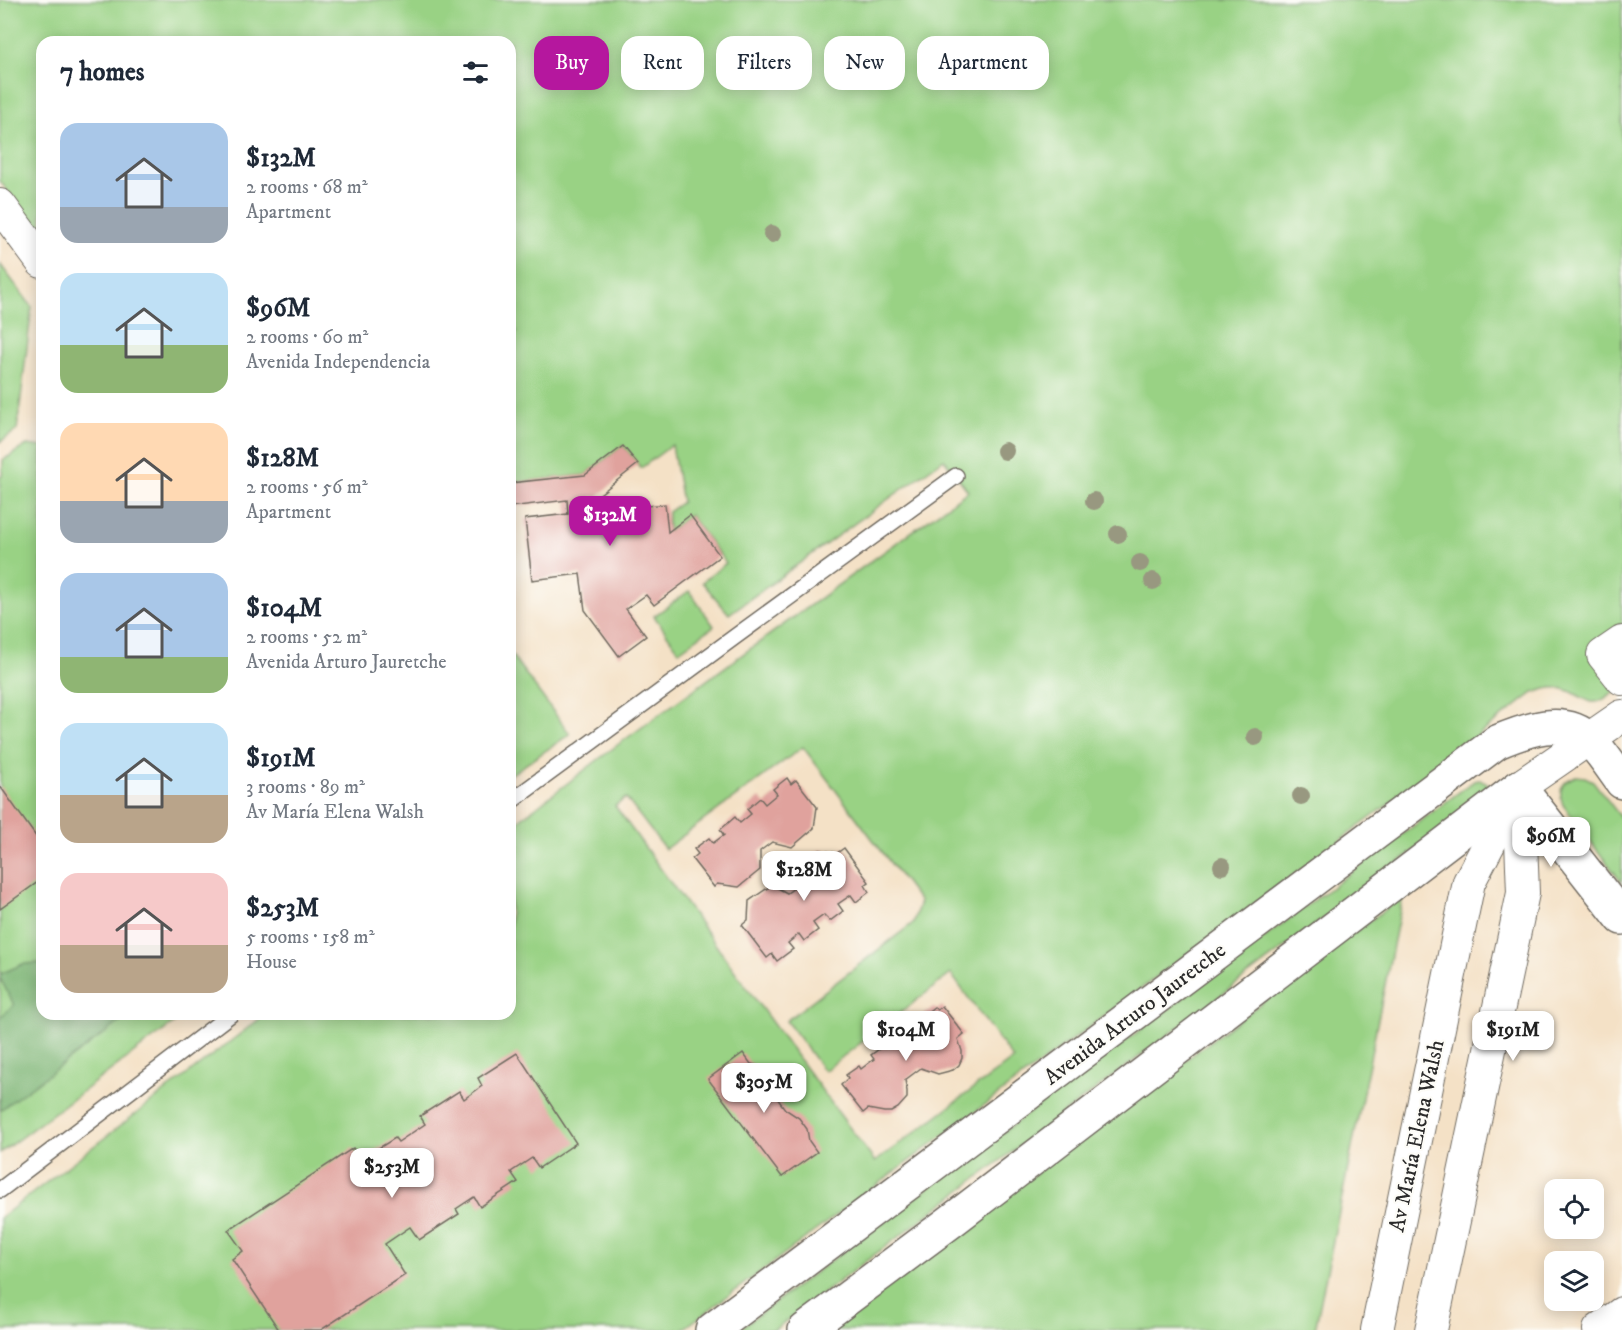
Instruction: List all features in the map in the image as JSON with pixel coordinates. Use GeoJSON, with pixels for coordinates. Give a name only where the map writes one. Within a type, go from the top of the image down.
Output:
{"type":"FeatureCollection","features":[{"type":"Feature","properties":{"kind":"main road","name":"Avenida Arturo Jauretche"},"geometry":{"type":"LineString","coordinates":[[712,1330],[1497,742],[1520,732],[1544,726],[1580,734]]}},
{"type":"Feature","properties":{"kind":"main road"},"geometry":{"type":"LineString","coordinates":[[1580,734],[1622,782]]}},
{"type":"Feature","properties":{"kind":"main road"},"geometry":{"type":"LineString","coordinates":[[805,1330],[950,1222],[1519,787],[1622,918]]}},
{"type":"Feature","properties":{"kind":"street"},"geometry":{"type":"LineString","coordinates":[[0,205],[36,254]]}},
{"type":"Feature","properties":{"kind":"street"},"geometry":{"type":"LineString","coordinates":[[1622,642],[1603,655],[1622,679]]}},
{"type":"Feature","properties":{"kind":"street"},"geometry":{"type":"LineString","coordinates":[[1431,1330],[1522,893],[1519,787],[1580,734],[1622,716]]}},
{"type":"Feature","properties":{"kind":"street","name":"Av María Elena Walsh"},"geometry":{"type":"LineString","coordinates":[[1377,1330],[1469,882],[1519,787]]}},
{"type":"Feature","properties":{"kind":"street"},"geometry":{"type":"LineString","coordinates":[[1599,1330],[1622,1313]]}},
{"type":"Feature","properties":{"kind":"lane"},"geometry":{"type":"LineString","coordinates":[[516,798],[956,476]]}},
{"type":"Feature","properties":{"kind":"lane"},"geometry":{"type":"LineString","coordinates":[[0,1190],[223,1020]]}},
{"type":"Feature","properties":{"kind":"green space"},"geometry":{"type":"Polygon","coordinates":[[[0,0],[1622,0],[1622,685],[1596,702],[1562,688],[1551,688],[1533,693],[1373,816],[682,1330],[0,1330],[0,1218],[258,1020],[516,1020],[516,822],[616,746],[968,491],[944,459],[729,614],[702,582],[726,563],[690,515],[668,532],[668,512],[682,502],[672,445],[641,468],[623,446],[585,475],[516,482],[516,36],[36,36],[36,230],[0,181],[0,0]],[[803,747],[665,849],[626,798],[615,806],[875,1162],[1013,1059],[951,974],[824,1071],[786,1021],[913,923],[920,902],[803,747]]]}},
{"type":"Feature","properties":{"kind":"green space"},"geometry":{"type":"Polygon","coordinates":[[[0,264],[32,307],[17,430],[0,442],[0,264]]]}},
{"type":"Feature","properties":{"kind":"green space"},"geometry":{"type":"Polygon","coordinates":[[[27,445],[36,446],[36,1020],[178,1020],[0,1153],[0,477],[3,460],[27,445]]]}},
{"type":"Feature","properties":{"kind":"green space"},"geometry":{"type":"Polygon","coordinates":[[[689,591],[714,626],[679,651],[654,616],[689,591]]]}},
{"type":"Feature","properties":{"kind":"green space"},"geometry":{"type":"Polygon","coordinates":[[[516,661],[570,734],[516,771],[516,661]]]}},
{"type":"Feature","properties":{"kind":"green space"},"geometry":{"type":"Polygon","coordinates":[[[1576,776],[1593,781],[1622,819],[1622,883],[1563,805],[1562,787],[1576,776]]]}},
{"type":"Feature","properties":{"kind":"green space"},"geometry":{"type":"Polygon","coordinates":[[[1479,780],[1488,784],[1486,797],[774,1330],[738,1330],[1474,781],[1479,780]]]}},
{"type":"Feature","properties":{"kind":"green space"},"geometry":{"type":"Polygon","coordinates":[[[1403,896],[1315,1330],[828,1330],[1403,896]]]}},
{"type":"Feature","properties":{"kind":"green space"},"geometry":{"type":"Polygon","coordinates":[[[36,963],[36,1020],[123,1020],[0,1110],[0,1017],[14,1005],[0,974],[23,964],[36,963]]]}},
{"type":"Feature","properties":{"kind":"building"},"geometry":{"type":"Polygon","coordinates":[[[623,446],[638,464],[596,497],[591,497],[593,512],[665,504],[668,532],[690,515],[720,556],[654,605],[646,595],[626,609],[646,636],[619,656],[585,610],[580,574],[532,580],[525,519],[568,514],[567,500],[516,506],[516,482],[585,475],[623,446]]]}},
{"type":"Feature","properties":{"kind":"building"},"geometry":{"type":"Polygon","coordinates":[[[787,778],[791,784],[796,780],[817,807],[814,828],[792,847],[772,842],[760,851],[760,870],[739,887],[717,884],[714,887],[692,859],[698,854],[694,849],[709,838],[713,843],[724,835],[720,830],[735,817],[740,823],[751,814],[747,809],[760,798],[765,804],[777,794],[773,789],[787,778]]]}},
{"type":"Feature","properties":{"kind":"building"},"geometry":{"type":"Polygon","coordinates":[[[0,786],[36,837],[36,883],[0,909],[0,786]]]}},
{"type":"Feature","properties":{"kind":"building"},"geometry":{"type":"Polygon","coordinates":[[[844,848],[869,882],[865,885],[869,892],[856,902],[851,895],[838,904],[843,911],[830,921],[824,915],[813,923],[818,930],[804,941],[799,934],[788,943],[793,949],[777,961],[772,954],[767,958],[742,925],[748,920],[749,901],[772,885],[787,893],[801,883],[797,867],[820,850],[837,853],[844,848]]]}},
{"type":"Feature","properties":{"kind":"building"},"geometry":{"type":"Polygon","coordinates":[[[942,1006],[964,1034],[958,1039],[962,1051],[959,1065],[953,1070],[938,1074],[921,1068],[905,1080],[907,1098],[898,1108],[891,1112],[868,1109],[863,1113],[841,1085],[848,1078],[846,1075],[859,1066],[861,1069],[874,1059],[871,1055],[886,1044],[889,1048],[898,1040],[895,1037],[910,1025],[913,1029],[924,1020],[921,1017],[934,1007],[937,1010],[942,1006]]]}},
{"type":"Feature","properties":{"kind":"building"},"geometry":{"type":"Polygon","coordinates":[[[517,1053],[576,1143],[539,1168],[532,1158],[511,1172],[518,1182],[480,1207],[474,1197],[456,1209],[459,1214],[419,1240],[410,1227],[385,1244],[405,1275],[321,1330],[279,1330],[232,1259],[243,1251],[228,1230],[353,1148],[361,1159],[395,1138],[398,1142],[425,1124],[420,1116],[459,1091],[464,1099],[482,1086],[478,1078],[517,1053]]]}},
{"type":"Feature","properties":{"kind":"building"},"geometry":{"type":"Polygon","coordinates":[[[743,1053],[751,1064],[759,1066],[770,1077],[772,1091],[785,1109],[799,1118],[807,1129],[809,1141],[817,1152],[782,1177],[708,1079],[743,1053]]]}}]}
